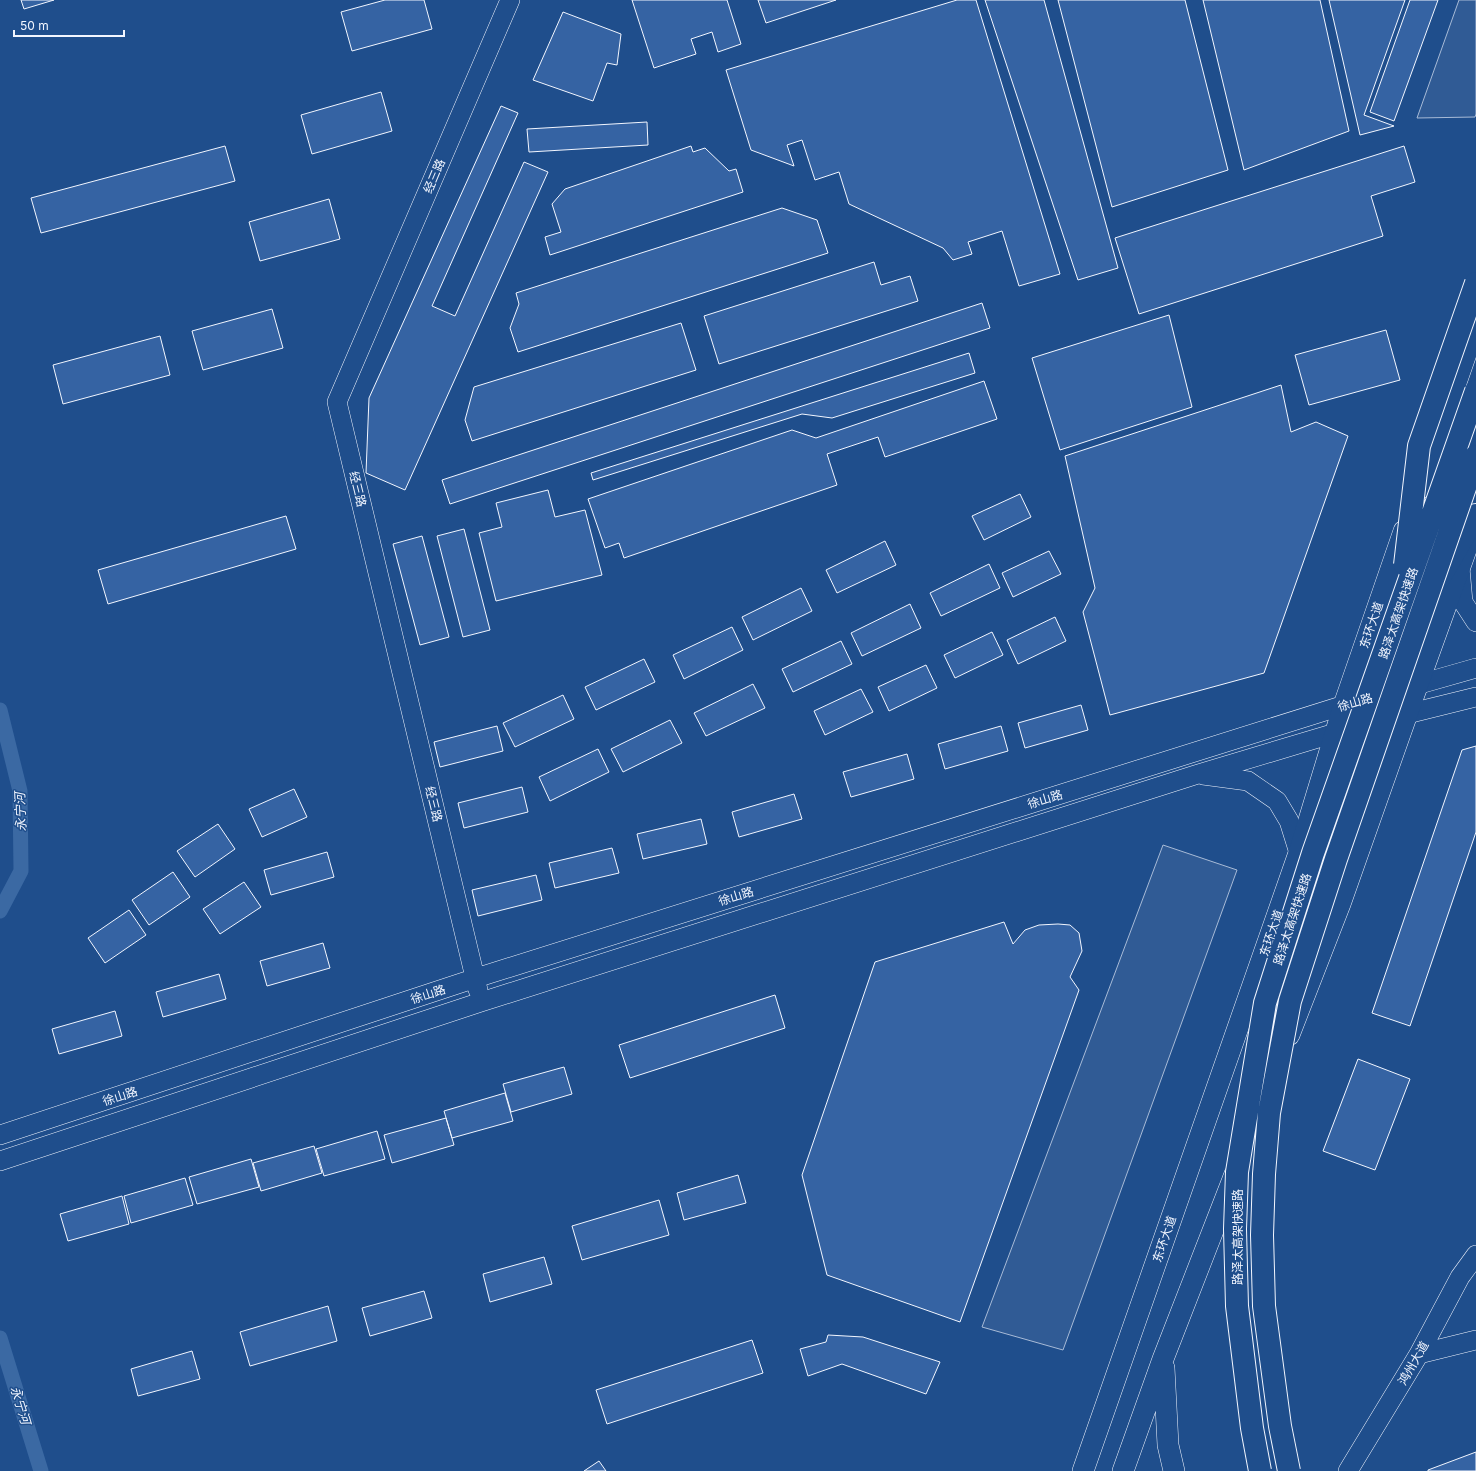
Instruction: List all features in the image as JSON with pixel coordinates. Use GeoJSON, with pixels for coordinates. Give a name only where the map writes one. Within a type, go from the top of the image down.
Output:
{"type":"FeatureCollection","features":[{"type":"Feature","properties":{"kind":"highway"},"geometry":{"type":"LineString","coordinates":[[1400,605],[1419,446],[1476,283]]}},
{"type":"Feature","properties":{"kind":"highway","name":"路泽太高架快速路"},"geometry":{"type":"LineString","coordinates":[[1260,1471],[1252,1428],[1237,1306],[1235,1229],[1237,1172],[1265,1004],[1313,853],[1476,391]]}},
{"type":"Feature","properties":{"kind":"highway","name":"路泽太高架快速路"},"geometry":{"type":"LineString","coordinates":[[1289,1471],[1280,1426],[1264,1306],[1264,1174],[1269,1113],[1290,1001],[1336,860],[1476,456]]}},
{"type":"Feature","properties":{"kind":"highway"},"geometry":{"type":"LineString","coordinates":[[1425,603],[1476,516]]}},
{"type":"Feature","properties":{"kind":"main road","name":"经三路"},"geometry":{"type":"LineString","coordinates":[[481,1002],[337,402],[510,0]]}},
{"type":"Feature","properties":{"kind":"main road","name":"东环大道"},"geometry":{"type":"LineString","coordinates":[[1083,1471],[1299,853],[1344,705],[1476,325]]}},
{"type":"Feature","properties":{"kind":"main road"},"geometry":{"type":"LineString","coordinates":[[1123,1471],[1163,1360],[1340,904],[1476,522]]}},
{"type":"Feature","properties":{"kind":"main road"},"geometry":{"type":"LineString","coordinates":[[1460,568],[1464,602],[1476,622]]}},
{"type":"Feature","properties":{"kind":"main road","name":"徐山路"},"geometry":{"type":"LineString","coordinates":[[0,1135],[476,978],[1344,705],[1476,668]]}},
{"type":"Feature","properties":{"kind":"main road","name":"徐山路"},"geometry":{"type":"LineString","coordinates":[[1,1160],[481,1002],[1195,775],[1335,733],[1476,697]]}},
{"type":"Feature","properties":{"kind":"main road"},"geometry":{"type":"LineString","coordinates":[[1195,775],[1248,781],[1277,801],[1289,821],[1299,853]]}},
{"type":"Feature","properties":{"kind":"main road","name":"鸿州大道"},"geometry":{"type":"LineString","coordinates":[[1348,1471],[1419,1354],[1460,1277],[1476,1255]]}},
{"type":"Feature","properties":{"kind":"main road"},"geometry":{"type":"LineString","coordinates":[[1419,1354],[1476,1340]]}},
{"type":"Feature","properties":{"kind":"main road"},"geometry":{"type":"LineString","coordinates":[[1163,1360],[1168,1446],[1174,1471]]}},
{"type":"Feature","properties":{"kind":"shaded area"},"geometry":{"type":"Polygon","coordinates":[[[1459,0],[1476,0],[1475,117],[1417,118],[1459,0]]]}},
{"type":"Feature","properties":{"kind":"shaded area"},"geometry":{"type":"Polygon","coordinates":[[[1163,845],[1237,870],[1063,1350],[982,1327],[1163,845]]]}},
{"type":"Feature","properties":{"kind":"building"},"geometry":{"type":"Polygon","coordinates":[[[21,0],[54,0],[24,9],[21,0]]]}},
{"type":"Feature","properties":{"kind":"building"},"geometry":{"type":"Polygon","coordinates":[[[385,0],[424,0],[432,29],[352,51],[341,12],[385,0]]]}},
{"type":"Feature","properties":{"kind":"building"},"geometry":{"type":"Polygon","coordinates":[[[632,0],[727,0],[741,44],[718,52],[712,32],[691,39],[696,54],[654,68],[632,0]]]}},
{"type":"Feature","properties":{"kind":"building"},"geometry":{"type":"Polygon","coordinates":[[[758,0],[836,0],[766,23],[758,0]]]}},
{"type":"Feature","properties":{"kind":"building"},"geometry":{"type":"Polygon","coordinates":[[[957,0],[976,0],[1060,274],[1019,286],[1002,231],[968,242],[972,254],[953,260],[943,248],[849,204],[839,172],[815,180],[802,140],[787,145],[794,166],[751,150],[726,70],[957,0]]]}},
{"type":"Feature","properties":{"kind":"building"},"geometry":{"type":"Polygon","coordinates":[[[985,0],[1044,0],[1118,268],[1078,280],[985,0]]]}},
{"type":"Feature","properties":{"kind":"building"},"geometry":{"type":"Polygon","coordinates":[[[1058,0],[1185,0],[1228,170],[1112,207],[1058,0]]]}},
{"type":"Feature","properties":{"kind":"building"},"geometry":{"type":"Polygon","coordinates":[[[1203,0],[1320,0],[1349,131],[1244,170],[1203,0]]]}},
{"type":"Feature","properties":{"kind":"building"},"geometry":{"type":"Polygon","coordinates":[[[1329,0],[1405,0],[1364,115],[1394,126],[1360,135],[1329,0]]]}},
{"type":"Feature","properties":{"kind":"building"},"geometry":{"type":"Polygon","coordinates":[[[1410,0],[1438,0],[1394,121],[1370,112],[1410,0]]]}},
{"type":"Feature","properties":{"kind":"building"},"geometry":{"type":"Polygon","coordinates":[[[563,12],[621,34],[617,65],[607,63],[593,101],[533,80],[563,12]]]}},
{"type":"Feature","properties":{"kind":"building"},"geometry":{"type":"Polygon","coordinates":[[[381,92],[392,131],[312,154],[301,115],[381,92]]]}},
{"type":"Feature","properties":{"kind":"building"},"geometry":{"type":"Polygon","coordinates":[[[501,106],[518,113],[432,306],[455,316],[524,162],[548,172],[405,490],[366,473],[369,398],[501,106]]]}},
{"type":"Feature","properties":{"kind":"building"},"geometry":{"type":"Polygon","coordinates":[[[647,122],[648,145],[529,152],[527,129],[647,122]]]}},
{"type":"Feature","properties":{"kind":"building"},"geometry":{"type":"Polygon","coordinates":[[[225,146],[235,181],[41,233],[31,198],[225,146]]]}},
{"type":"Feature","properties":{"kind":"building"},"geometry":{"type":"Polygon","coordinates":[[[691,146],[693,152],[705,148],[729,171],[736,169],[743,192],[550,255],[545,237],[561,232],[552,204],[565,189],[691,146]]]}},
{"type":"Feature","properties":{"kind":"building"},"geometry":{"type":"Polygon","coordinates":[[[1404,146],[1415,182],[1371,196],[1383,236],[1139,314],[1115,238],[1404,146]]]}},
{"type":"Feature","properties":{"kind":"building"},"geometry":{"type":"Polygon","coordinates":[[[329,199],[340,239],[260,261],[249,222],[329,199]]]}},
{"type":"Feature","properties":{"kind":"building"},"geometry":{"type":"Polygon","coordinates":[[[782,208],[817,220],[828,253],[518,352],[510,328],[519,304],[516,293],[782,208]]]}},
{"type":"Feature","properties":{"kind":"building"},"geometry":{"type":"Polygon","coordinates":[[[874,262],[881,285],[910,276],[918,301],[719,364],[704,316],[874,262]]]}},
{"type":"Feature","properties":{"kind":"building"},"geometry":{"type":"Polygon","coordinates":[[[982,303],[990,328],[450,504],[442,480],[982,303]]]}},
{"type":"Feature","properties":{"kind":"building"},"geometry":{"type":"Polygon","coordinates":[[[272,309],[283,348],[203,370],[192,331],[272,309]]]}},
{"type":"Feature","properties":{"kind":"building"},"geometry":{"type":"Polygon","coordinates":[[[1169,315],[1192,407],[1060,450],[1032,358],[1169,315]]]}},
{"type":"Feature","properties":{"kind":"building"},"geometry":{"type":"Polygon","coordinates":[[[681,323],[696,370],[472,441],[465,420],[474,387],[681,323]]]}},
{"type":"Feature","properties":{"kind":"building"},"geometry":{"type":"Polygon","coordinates":[[[1386,330],[1400,380],[1309,405],[1295,355],[1386,330]]]}},
{"type":"Feature","properties":{"kind":"building"},"geometry":{"type":"Polygon","coordinates":[[[160,336],[170,375],[63,404],[53,365],[160,336]]]}},
{"type":"Feature","properties":{"kind":"building"},"geometry":{"type":"Polygon","coordinates":[[[969,353],[975,373],[832,418],[802,414],[593,480],[591,473],[969,353]]]}},
{"type":"Feature","properties":{"kind":"building"},"geometry":{"type":"Polygon","coordinates":[[[984,381],[997,419],[885,457],[878,437],[827,454],[837,485],[624,558],[619,543],[605,548],[588,499],[792,430],[816,438],[984,381]]]}},
{"type":"Feature","properties":{"kind":"building"},"geometry":{"type":"Polygon","coordinates":[[[1281,385],[1291,432],[1316,422],[1348,436],[1264,673],[1110,715],[1083,612],[1095,588],[1065,456],[1281,385]]]}},
{"type":"Feature","properties":{"kind":"building"},"geometry":{"type":"Polygon","coordinates":[[[548,490],[555,517],[585,510],[602,575],[496,601],[479,533],[502,527],[496,503],[548,490]]]}},
{"type":"Feature","properties":{"kind":"building"},"geometry":{"type":"Polygon","coordinates":[[[1020,494],[1031,517],[984,540],[972,516],[1020,494]]]}},
{"type":"Feature","properties":{"kind":"building"},"geometry":{"type":"Polygon","coordinates":[[[286,516],[296,549],[108,604],[98,570],[286,516]]]}},
{"type":"Feature","properties":{"kind":"building"},"geometry":{"type":"Polygon","coordinates":[[[464,529],[490,630],[463,637],[437,536],[464,529]]]}},
{"type":"Feature","properties":{"kind":"building"},"geometry":{"type":"Polygon","coordinates":[[[422,536],[449,637],[420,645],[393,544],[422,536]]]}},
{"type":"Feature","properties":{"kind":"building"},"geometry":{"type":"Polygon","coordinates":[[[885,541],[896,565],[837,593],[826,570],[885,541]]]}},
{"type":"Feature","properties":{"kind":"building"},"geometry":{"type":"Polygon","coordinates":[[[1049,551],[1061,574],[1013,597],[1002,573],[1049,551]]]}},
{"type":"Feature","properties":{"kind":"building"},"geometry":{"type":"Polygon","coordinates":[[[989,564],[1000,588],[941,616],[930,593],[989,564]]]}},
{"type":"Feature","properties":{"kind":"building"},"geometry":{"type":"Polygon","coordinates":[[[801,588],[812,611],[753,640],[742,617],[801,588]]]}},
{"type":"Feature","properties":{"kind":"building"},"geometry":{"type":"Polygon","coordinates":[[[910,604],[921,628],[862,656],[851,633],[910,604]]]}},
{"type":"Feature","properties":{"kind":"building"},"geometry":{"type":"Polygon","coordinates":[[[1055,617],[1066,641],[1018,664],[1007,640],[1055,617]]]}},
{"type":"Feature","properties":{"kind":"building"},"geometry":{"type":"Polygon","coordinates":[[[732,627],[743,650],[684,679],[673,655],[732,627]]]}},
{"type":"Feature","properties":{"kind":"building"},"geometry":{"type":"Polygon","coordinates":[[[992,632],[1003,655],[955,678],[944,655],[992,632]]]}},
{"type":"Feature","properties":{"kind":"building"},"geometry":{"type":"Polygon","coordinates":[[[841,641],[852,664],[793,692],[782,669],[841,641]]]}},
{"type":"Feature","properties":{"kind":"building"},"geometry":{"type":"Polygon","coordinates":[[[644,659],[655,682],[596,710],[585,687],[644,659]]]}},
{"type":"Feature","properties":{"kind":"building"},"geometry":{"type":"Polygon","coordinates":[[[926,665],[937,688],[889,711],[878,687],[926,665]]]}},
{"type":"Feature","properties":{"kind":"building"},"geometry":{"type":"Polygon","coordinates":[[[753,684],[765,708],[706,736],[694,713],[753,684]]]}},
{"type":"Feature","properties":{"kind":"building"},"geometry":{"type":"Polygon","coordinates":[[[861,689],[873,712],[825,735],[814,711],[861,689]]]}},
{"type":"Feature","properties":{"kind":"building"},"geometry":{"type":"Polygon","coordinates":[[[563,695],[574,719],[515,747],[503,723],[563,695]]]}},
{"type":"Feature","properties":{"kind":"building"},"geometry":{"type":"Polygon","coordinates":[[[1081,705],[1088,730],[1025,748],[1018,723],[1081,705]]]}},
{"type":"Feature","properties":{"kind":"building"},"geometry":{"type":"Polygon","coordinates":[[[670,720],[682,743],[623,772],[611,749],[670,720]]]}},
{"type":"Feature","properties":{"kind":"building"},"geometry":{"type":"Polygon","coordinates":[[[497,726],[503,751],[440,767],[434,742],[497,726]]]}},
{"type":"Feature","properties":{"kind":"building"},"geometry":{"type":"Polygon","coordinates":[[[1001,726],[1008,751],[945,769],[938,744],[1001,726]]]}},
{"type":"Feature","properties":{"kind":"building"},"geometry":{"type":"Polygon","coordinates":[[[1476,746],[1476,832],[1410,1026],[1372,1013],[1462,750],[1476,746]]]}},
{"type":"Feature","properties":{"kind":"building"},"geometry":{"type":"Polygon","coordinates":[[[598,749],[609,772],[550,801],[539,777],[598,749]]]}},
{"type":"Feature","properties":{"kind":"building"},"geometry":{"type":"Polygon","coordinates":[[[907,754],[914,779],[851,797],[843,772],[907,754]]]}},
{"type":"Feature","properties":{"kind":"building"},"geometry":{"type":"Polygon","coordinates":[[[522,787],[528,812],[464,828],[458,803],[522,787]]]}},
{"type":"Feature","properties":{"kind":"building"},"geometry":{"type":"Polygon","coordinates":[[[294,789],[307,817],[262,837],[249,809],[294,789]]]}},
{"type":"Feature","properties":{"kind":"building"},"geometry":{"type":"Polygon","coordinates":[[[794,794],[802,819],[739,837],[732,812],[794,794]]]}},
{"type":"Feature","properties":{"kind":"building"},"geometry":{"type":"Polygon","coordinates":[[[701,819],[707,844],[643,859],[637,834],[701,819]]]}},
{"type":"Feature","properties":{"kind":"building"},"geometry":{"type":"Polygon","coordinates":[[[218,824],[235,849],[195,877],[177,851],[218,824]]]}},
{"type":"Feature","properties":{"kind":"building"},"geometry":{"type":"Polygon","coordinates":[[[612,848],[619,873],[555,888],[549,863],[612,848]]]}},
{"type":"Feature","properties":{"kind":"building"},"geometry":{"type":"Polygon","coordinates":[[[327,852],[334,877],[271,895],[264,870],[327,852]]]}},
{"type":"Feature","properties":{"kind":"building"},"geometry":{"type":"Polygon","coordinates":[[[173,872],[190,897],[149,925],[132,900],[173,872]]]}},
{"type":"Feature","properties":{"kind":"building"},"geometry":{"type":"Polygon","coordinates":[[[536,875],[542,900],[478,916],[472,890],[536,875]]]}},
{"type":"Feature","properties":{"kind":"building"},"geometry":{"type":"Polygon","coordinates":[[[244,882],[261,907],[220,934],[203,909],[244,882]]]}},
{"type":"Feature","properties":{"kind":"building"},"geometry":{"type":"Polygon","coordinates":[[[129,910],[146,935],[105,963],[88,938],[129,910]]]}},
{"type":"Feature","properties":{"kind":"building"},"geometry":{"type":"Polygon","coordinates":[[[1004,922],[1013,944],[1025,930],[1039,925],[1070,925],[1079,933],[1082,951],[1070,977],[1079,990],[960,1322],[827,1275],[802,1175],[875,962],[1004,922]]]}},
{"type":"Feature","properties":{"kind":"building"},"geometry":{"type":"Polygon","coordinates":[[[323,943],[330,968],[267,986],[260,961],[323,943]]]}},
{"type":"Feature","properties":{"kind":"building"},"geometry":{"type":"Polygon","coordinates":[[[219,974],[226,999],[163,1017],[156,992],[219,974]]]}},
{"type":"Feature","properties":{"kind":"building"},"geometry":{"type":"Polygon","coordinates":[[[775,995],[785,1028],[630,1078],[619,1045],[775,995]]]}},
{"type":"Feature","properties":{"kind":"building"},"geometry":{"type":"Polygon","coordinates":[[[115,1011],[122,1036],[59,1054],[52,1029],[115,1011]]]}},
{"type":"Feature","properties":{"kind":"building"},"geometry":{"type":"Polygon","coordinates":[[[1358,1059],[1410,1079],[1375,1170],[1323,1151],[1358,1059]]]}},
{"type":"Feature","properties":{"kind":"building"},"geometry":{"type":"Polygon","coordinates":[[[564,1067],[572,1094],[511,1112],[503,1084],[564,1067]]]}},
{"type":"Feature","properties":{"kind":"building"},"geometry":{"type":"Polygon","coordinates":[[[505,1093],[513,1121],[452,1138],[444,1111],[505,1093]]]}},
{"type":"Feature","properties":{"kind":"building"},"geometry":{"type":"Polygon","coordinates":[[[446,1118],[454,1145],[392,1163],[384,1135],[446,1118]]]}},
{"type":"Feature","properties":{"kind":"building"},"geometry":{"type":"Polygon","coordinates":[[[377,1131],[385,1159],[324,1176],[316,1149],[377,1131]]]}},
{"type":"Feature","properties":{"kind":"building"},"geometry":{"type":"Polygon","coordinates":[[[314,1146],[322,1173],[261,1191],[253,1163],[314,1146]]]}},
{"type":"Feature","properties":{"kind":"building"},"geometry":{"type":"Polygon","coordinates":[[[251,1159],[259,1187],[197,1204],[189,1177],[251,1159]]]}},
{"type":"Feature","properties":{"kind":"building"},"geometry":{"type":"Polygon","coordinates":[[[738,1175],[746,1203],[684,1220],[677,1193],[738,1175]]]}},
{"type":"Feature","properties":{"kind":"building"},"geometry":{"type":"Polygon","coordinates":[[[185,1178],[193,1205],[131,1223],[124,1196],[185,1178]]]}},
{"type":"Feature","properties":{"kind":"building"},"geometry":{"type":"Polygon","coordinates":[[[122,1196],[129,1224],[68,1241],[60,1214],[122,1196]]]}},
{"type":"Feature","properties":{"kind":"building"},"geometry":{"type":"Polygon","coordinates":[[[659,1200],[669,1235],[582,1260],[572,1226],[659,1200]]]}},
{"type":"Feature","properties":{"kind":"building"},"geometry":{"type":"Polygon","coordinates":[[[544,1257],[552,1284],[490,1302],[483,1274],[544,1257]]]}},
{"type":"Feature","properties":{"kind":"building"},"geometry":{"type":"Polygon","coordinates":[[[424,1291],[432,1318],[370,1336],[362,1308],[424,1291]]]}},
{"type":"Feature","properties":{"kind":"building"},"geometry":{"type":"Polygon","coordinates":[[[328,1306],[337,1341],[250,1366],[240,1332],[328,1306]]]}},
{"type":"Feature","properties":{"kind":"building"},"geometry":{"type":"Polygon","coordinates":[[[828,1335],[863,1337],[940,1362],[926,1394],[842,1364],[808,1376],[800,1349],[826,1342],[828,1335]]]}},
{"type":"Feature","properties":{"kind":"building"},"geometry":{"type":"Polygon","coordinates":[[[752,1340],[763,1373],[607,1424],[596,1390],[752,1340]]]}},
{"type":"Feature","properties":{"kind":"building"},"geometry":{"type":"Polygon","coordinates":[[[192,1351],[200,1379],[138,1396],[131,1369],[192,1351]]]}},
{"type":"Feature","properties":{"kind":"building"},"geometry":{"type":"Polygon","coordinates":[[[1476,1452],[1476,1471],[1428,1471],[1428,1470],[1476,1452]]]}},
{"type":"Feature","properties":{"kind":"building"},"geometry":{"type":"Polygon","coordinates":[[[599,1461],[606,1471],[584,1471],[599,1461]]]}},
{"type":"Feature","properties":{"kind":"waterway","name":"永宁河"},"geometry":{"type":"LineString","coordinates":[[0,710],[20,791],[21,871],[0,911]]}},
{"type":"Feature","properties":{"kind":"waterway","name":"永宁河"},"geometry":{"type":"LineString","coordinates":[[0,1338],[41,1471]]}}]}
